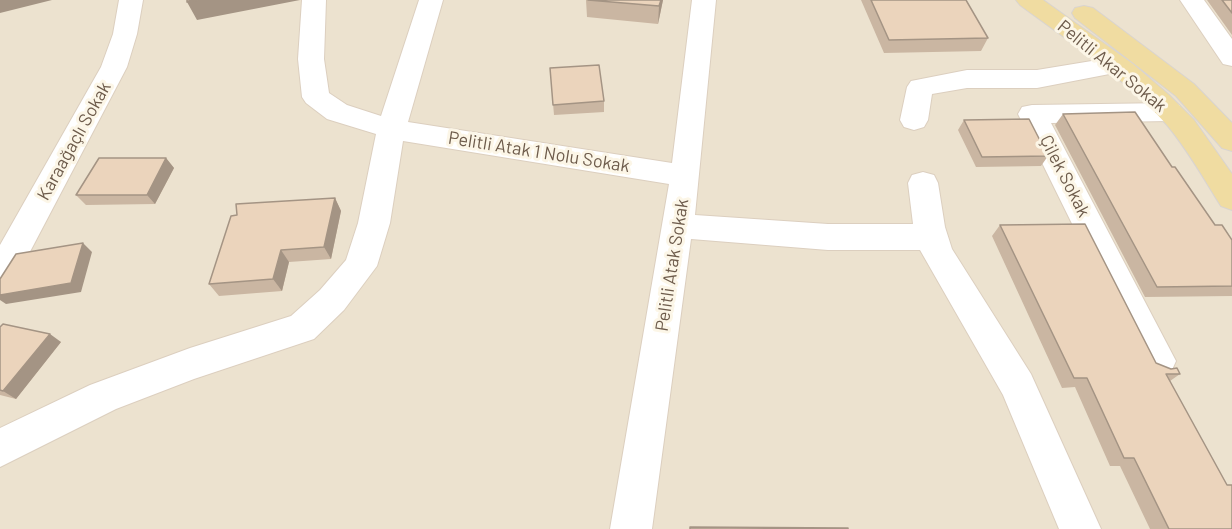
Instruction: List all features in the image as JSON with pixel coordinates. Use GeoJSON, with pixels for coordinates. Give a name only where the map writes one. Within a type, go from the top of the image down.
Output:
{"type":"FeatureCollection","features":[{"type":"Feature","properties":{"kind":"main road","name":"Pelitli Akar Sokak"},"geometry":{"type":"LineString","coordinates":[[1028,0],[1116,65],[1169,112],[1232,198]]}},
{"type":"Feature","properties":{"kind":"main road","name":"Pelitli Akar Sokak"},"geometry":{"type":"LineString","coordinates":[[1066,0],[1177,83],[1232,141]]}},
{"type":"Feature","properties":{"kind":"street","name":"Karaağaçlı Sokak"},"geometry":{"type":"LineString","coordinates":[[0,276],[114,67],[125,34],[131,0]]}},
{"type":"Feature","properties":{"kind":"street","name":"Pelitli Atak 1 Nolu Sokak"},"geometry":{"type":"LineString","coordinates":[[314,0],[311,58],[316,97],[337,112],[392,129],[686,176]]}},
{"type":"Feature","properties":{"kind":"street"},"geometry":{"type":"LineString","coordinates":[[0,448],[103,397],[190,364],[302,328],[332,300],[360,266],[374,223],[392,129],[431,0]]}},
{"type":"Feature","properties":{"kind":"street","name":"Pelitli Atak Sokak"},"geometry":{"type":"LineString","coordinates":[[631,529],[686,176],[704,0]]}},
{"type":"Feature","properties":{"kind":"street"},"geometry":{"type":"LineString","coordinates":[[1200,9],[1232,19]]}},
{"type":"Feature","properties":{"kind":"street"},"geometry":{"type":"LineString","coordinates":[[1200,9],[1232,58]]}},
{"type":"Feature","properties":{"kind":"street"},"geometry":{"type":"LineString","coordinates":[[914,120],[920,87],[967,79],[1037,79],[1116,65]]}},
{"type":"Feature","properties":{"kind":"street","name":"Çilek Sokak"},"geometry":{"type":"LineString","coordinates":[[1158,361],[1032,114],[1169,112]]}},
{"type":"Feature","properties":{"kind":"street"},"geometry":{"type":"LineString","coordinates":[[923,183],[932,237],[938,253],[1017,386],[1080,529]]}},
{"type":"Feature","properties":{"kind":"street"},"geometry":{"type":"LineString","coordinates":[[678,224],[699,228],[828,237],[932,237]]}},
{"type":"Feature","properties":{"kind":"shaded area"},"geometry":{"type":"Polygon","coordinates":[[[0,0],[1232,0],[1232,529],[0,529],[0,0]]]}},
{"type":"Feature","properties":{"kind":"building"},"geometry":{"type":"Polygon","coordinates":[[[588,0],[661,0],[659,6],[588,0]]]}},
{"type":"Feature","properties":{"kind":"building"},"geometry":{"type":"Polygon","coordinates":[[[871,0],[966,0],[988,38],[889,40],[871,0]]]}},
{"type":"Feature","properties":{"kind":"building"},"geometry":{"type":"Polygon","coordinates":[[[1222,0],[1232,0],[1232,13],[1222,0]]]}},
{"type":"Feature","properties":{"kind":"building"},"geometry":{"type":"Polygon","coordinates":[[[599,65],[604,101],[553,105],[550,68],[599,65]]]}},
{"type":"Feature","properties":{"kind":"building"},"geometry":{"type":"Polygon","coordinates":[[[1135,112],[1215,225],[1222,225],[1232,240],[1232,286],[1157,287],[1063,114],[1135,112]]]}},
{"type":"Feature","properties":{"kind":"building"},"geometry":{"type":"Polygon","coordinates":[[[1029,119],[1048,156],[982,157],[964,120],[1029,119]]]}},
{"type":"Feature","properties":{"kind":"building"},"geometry":{"type":"Polygon","coordinates":[[[99,158],[166,158],[147,195],[76,195],[99,158]]]}},
{"type":"Feature","properties":{"kind":"building"},"geometry":{"type":"Polygon","coordinates":[[[335,198],[324,247],[281,250],[273,279],[209,284],[231,216],[237,215],[236,204],[335,198]]]}},
{"type":"Feature","properties":{"kind":"building"},"geometry":{"type":"Polygon","coordinates":[[[1085,224],[1156,363],[1171,369],[1177,368],[1180,374],[1166,374],[1227,485],[1232,485],[1232,529],[1169,529],[1134,458],[1124,458],[1087,378],[1074,378],[1000,225],[1085,224]]]}},
{"type":"Feature","properties":{"kind":"building"},"geometry":{"type":"Polygon","coordinates":[[[83,243],[71,283],[0,295],[0,279],[16,254],[83,243]]]}},
{"type":"Feature","properties":{"kind":"building"},"geometry":{"type":"Polygon","coordinates":[[[3,324],[50,334],[3,391],[0,390],[0,327],[3,324]]]}},
{"type":"Feature","properties":{"kind":"building"},"geometry":{"type":"Polygon","coordinates":[[[690,527],[848,528],[848,529],[690,529],[690,527]]]}}]}
